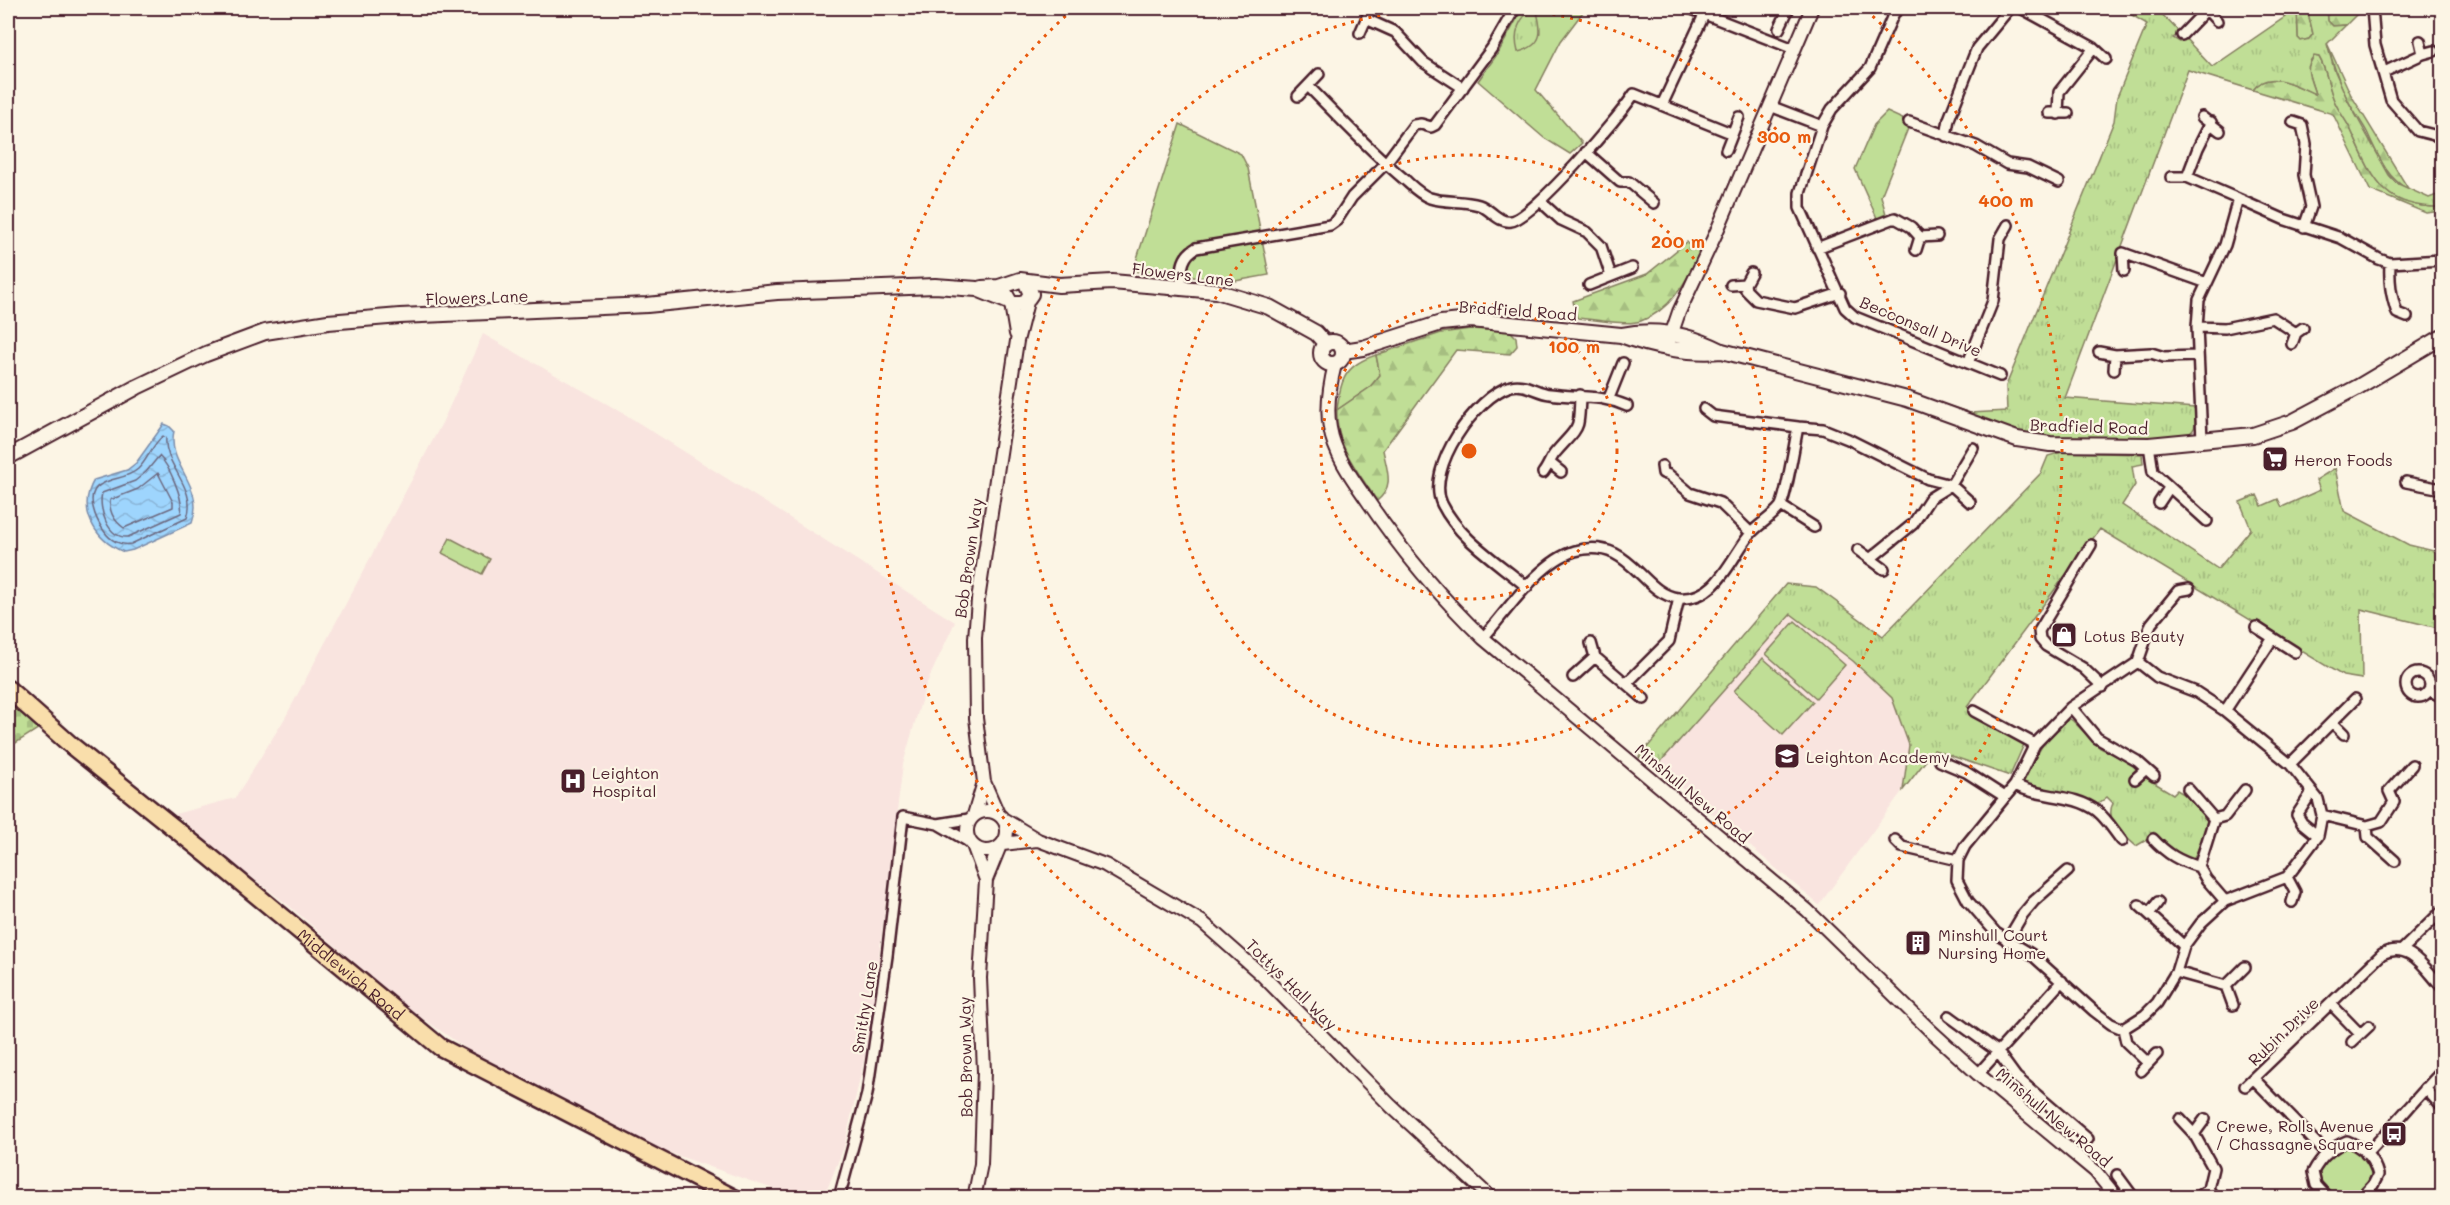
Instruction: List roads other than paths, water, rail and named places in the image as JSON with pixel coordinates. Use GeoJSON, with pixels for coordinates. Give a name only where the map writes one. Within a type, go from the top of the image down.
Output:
{"type":"FeatureCollection","features":[{"type":"Feature","properties":{"kind":"highway","name":"Middlewich Road"},"geometry":{"type":"LineString","coordinates":[[8,689],[72,746],[209,855],[440,1047],[734,1197]]}},
{"type":"Feature","properties":{"kind":"main road"},"geometry":{"type":"LineString","coordinates":[[1018,280],[1026,282],[1031,292],[1028,301],[1021,305],[1010,303],[1006,293],[1009,284],[1018,280]]}},
{"type":"Feature","properties":{"kind":"main road","name":"Flowers Lane"},"geometry":{"type":"LineString","coordinates":[[1026,282],[1059,285],[1112,282],[1216,291],[1269,307],[1316,333],[1326,344]]}},
{"type":"Feature","properties":{"kind":"main road","name":"Flowers Lane"},"geometry":{"type":"LineString","coordinates":[[8,457],[137,387],[206,354],[265,333],[286,329],[328,322],[400,316],[647,305],[777,292],[935,286],[977,289],[1009,284]]}},
{"type":"Feature","properties":{"kind":"main road","name":"Flowers Lane"},"geometry":{"type":"LineString","coordinates":[[1028,301],[1059,285]]}},
{"type":"Feature","properties":{"kind":"main road","name":"Flowers Lane"},"geometry":{"type":"LineString","coordinates":[[977,289],[1010,303]]}},
{"type":"Feature","properties":{"kind":"main road","name":"Bradfield Road"},"geometry":{"type":"LineString","coordinates":[[1343,351],[1363,348],[1441,323],[1471,320],[1621,335],[1640,342],[1669,340],[1700,353],[1722,351],[1907,399],[1977,426],[2028,441],[2050,444],[2149,445],[2253,435],[2292,422],[2349,393],[2442,338]]}},
{"type":"Feature","properties":{"kind":"main road"},"geometry":{"type":"LineString","coordinates":[[1337,343],[1343,351],[1342,360],[1335,364],[1325,362],[1322,351],[1326,344],[1337,343]]}},
{"type":"Feature","properties":{"kind":"street"},"geometry":{"type":"LineString","coordinates":[[1360,33],[1371,8]]}},
{"type":"Feature","properties":{"kind":"street"},"geometry":{"type":"LineString","coordinates":[[1181,288],[1183,260],[1188,252],[1196,248],[1330,225],[1337,220],[1352,197],[1385,164],[1414,125],[1421,124],[1431,127],[1435,125],[1492,48],[1515,8]]}},
{"type":"Feature","properties":{"kind":"street"},"geometry":{"type":"LineString","coordinates":[[1689,8],[1794,49]]}},
{"type":"Feature","properties":{"kind":"street"},"geometry":{"type":"LineString","coordinates":[[1779,29],[1789,8]]}},
{"type":"Feature","properties":{"kind":"street"},"geometry":{"type":"LineString","coordinates":[[1669,340],[1812,8]]}},
{"type":"Feature","properties":{"kind":"street","name":"Becconsall Drive"},"geometry":{"type":"LineString","coordinates":[[1900,8],[1894,13],[1870,68],[1832,109],[1822,126],[1800,193],[1800,208],[1845,308],[1855,317],[2000,376]]}},
{"type":"Feature","properties":{"kind":"street"},"geometry":{"type":"LineString","coordinates":[[1946,136],[1949,119],[1977,48],[2010,8]]}},
{"type":"Feature","properties":{"kind":"street"},"geometry":{"type":"LineString","coordinates":[[2021,8],[2094,48],[2106,59]]}},
{"type":"Feature","properties":{"kind":"street"},"geometry":{"type":"LineString","coordinates":[[2182,35],[2207,8],[2217,21]]}},
{"type":"Feature","properties":{"kind":"street"},"geometry":{"type":"LineString","coordinates":[[2372,8],[2375,45],[2391,100],[2418,131],[2442,136]]}},
{"type":"Feature","properties":{"kind":"street"},"geometry":{"type":"LineString","coordinates":[[1662,105],[1704,15]]}},
{"type":"Feature","properties":{"kind":"street"},"geometry":{"type":"LineString","coordinates":[[1366,19],[1395,32],[1424,62],[1463,88]]}},
{"type":"Feature","properties":{"kind":"street"},"geometry":{"type":"LineString","coordinates":[[2420,41],[2423,54]]}},
{"type":"Feature","properties":{"kind":"street"},"geometry":{"type":"LineString","coordinates":[[2058,113],[2059,92],[2094,48]]}},
{"type":"Feature","properties":{"kind":"street"},"geometry":{"type":"LineString","coordinates":[[2384,72],[2434,51]]}},
{"type":"Feature","properties":{"kind":"street"},"geometry":{"type":"LineString","coordinates":[[1298,96],[1319,74]]}},
{"type":"Feature","properties":{"kind":"street"},"geometry":{"type":"LineString","coordinates":[[1308,86],[1385,164],[1420,193],[1431,198],[1470,202],[1484,207],[1503,221],[1513,221],[1540,201],[1619,116],[1634,94],[1731,133]]}},
{"type":"Feature","properties":{"kind":"street"},"geometry":{"type":"LineString","coordinates":[[1770,106],[1822,126]]}},
{"type":"Feature","properties":{"kind":"street"},"geometry":{"type":"LineString","coordinates":[[1726,150],[1739,117]]}},
{"type":"Feature","properties":{"kind":"street"},"geometry":{"type":"LineString","coordinates":[[2202,117],[2220,131]]}},
{"type":"Feature","properties":{"kind":"street"},"geometry":{"type":"LineString","coordinates":[[2304,227],[2311,207],[2304,175],[2306,144],[2297,124],[2312,119]]}},
{"type":"Feature","properties":{"kind":"street"},"geometry":{"type":"LineString","coordinates":[[1909,122],[1976,146],[2007,164],[2028,167],[2059,182]]}},
{"type":"Feature","properties":{"kind":"street"},"geometry":{"type":"LineString","coordinates":[[2187,177],[2211,122]]}},
{"type":"Feature","properties":{"kind":"street"},"geometry":{"type":"LineString","coordinates":[[1586,152],[1620,182],[1629,182],[1654,203]]}},
{"type":"Feature","properties":{"kind":"street"},"geometry":{"type":"LineString","coordinates":[[2171,177],[2187,177],[2304,227],[2341,238],[2379,260],[2390,263],[2442,260]]}},
{"type":"Feature","properties":{"kind":"street"},"geometry":{"type":"LineString","coordinates":[[2202,440],[2197,327],[2199,300],[2224,245],[2238,199]]}},
{"type":"Feature","properties":{"kind":"street"},"geometry":{"type":"LineString","coordinates":[[1540,201],[1561,220],[1587,232],[1601,246],[1611,276]]}},
{"type":"Feature","properties":{"kind":"street"},"geometry":{"type":"LineString","coordinates":[[1817,248],[1895,218],[1911,227],[1920,237]]}},
{"type":"Feature","properties":{"kind":"street"},"geometry":{"type":"LineString","coordinates":[[1968,363],[1993,301],[2000,239],[2008,225]]}},
{"type":"Feature","properties":{"kind":"street"},"geometry":{"type":"LineString","coordinates":[[1920,237],[1937,236]]}},
{"type":"Feature","properties":{"kind":"street"},"geometry":{"type":"LineString","coordinates":[[1916,250],[1920,237]]}},
{"type":"Feature","properties":{"kind":"street"},"geometry":{"type":"LineString","coordinates":[[2124,270],[2123,253],[2207,282]]}},
{"type":"Feature","properties":{"kind":"street"},"geometry":{"type":"LineString","coordinates":[[2390,263],[2390,289],[2397,313],[2393,323]]}},
{"type":"Feature","properties":{"kind":"street"},"geometry":{"type":"LineString","coordinates":[[1589,285],[1632,268]]}},
{"type":"Feature","properties":{"kind":"street"},"geometry":{"type":"LineString","coordinates":[[1751,273],[1745,284],[1746,290],[1756,300],[1796,308],[1840,293]]}},
{"type":"Feature","properties":{"kind":"street"},"geometry":{"type":"LineString","coordinates":[[1731,285],[1745,284]]}},
{"type":"Feature","properties":{"kind":"street","name":"Bob Brown Way"},"geometry":{"type":"LineString","coordinates":[[1001,817],[984,782],[976,718],[975,638],[977,609],[1017,341],[1028,301]]}},
{"type":"Feature","properties":{"kind":"street","name":"Bob Brown Way"},"geometry":{"type":"LineString","coordinates":[[1010,303],[1017,341]]}},
{"type":"Feature","properties":{"kind":"street"},"geometry":{"type":"LineString","coordinates":[[2397,313],[2407,317]]}},
{"type":"Feature","properties":{"kind":"street"},"geometry":{"type":"LineString","coordinates":[[2197,327],[2225,328],[2273,318],[2300,331],[2292,344]]}},
{"type":"Feature","properties":{"kind":"street"},"geometry":{"type":"LineString","coordinates":[[2098,352],[2115,355],[2151,353],[2164,357],[2198,356]]}},
{"type":"Feature","properties":{"kind":"street"},"geometry":{"type":"LineString","coordinates":[[2114,370],[2115,355]]}},
{"type":"Feature","properties":{"kind":"street"},"geometry":{"type":"LineString","coordinates":[[1608,398],[1623,363]]}},
{"type":"Feature","properties":{"kind":"street","name":"Minshull New Road"},"geometry":{"type":"LineString","coordinates":[[1335,364],[1328,413],[1333,442],[1350,476],[1410,561],[1438,594],[1483,638],[1807,910],[1978,1074],[2096,1171],[2117,1197]]}},
{"type":"Feature","properties":{"kind":"street"},"geometry":{"type":"LineString","coordinates":[[1527,587],[1466,536],[1441,503],[1438,490],[1440,470],[1467,421],[1502,390],[1521,385],[1549,394],[1608,398],[1627,406]]}},
{"type":"Feature","properties":{"kind":"street"},"geometry":{"type":"LineString","coordinates":[[1543,473],[1551,464],[1552,455],[1574,434],[1579,424],[1580,395]]}},
{"type":"Feature","properties":{"kind":"street"},"geometry":{"type":"LineString","coordinates":[[1704,409],[1713,416],[1823,429],[1848,438],[1928,479],[1951,485],[1970,502]]}},
{"type":"Feature","properties":{"kind":"street"},"geometry":{"type":"LineString","coordinates":[[1710,426],[1713,416]]}},
{"type":"Feature","properties":{"kind":"street"},"geometry":{"type":"LineString","coordinates":[[1483,638],[1548,566],[1562,556],[1584,549],[1619,555],[1661,590],[1679,598],[1695,596],[1712,586],[1725,574],[1751,533],[1782,506],[1798,427]]}},
{"type":"Feature","properties":{"kind":"street"},"geometry":{"type":"LineString","coordinates":[[2149,445],[2152,472],[2207,521]]}},
{"type":"Feature","properties":{"kind":"street"},"geometry":{"type":"LineString","coordinates":[[1870,559],[1913,524],[1930,498],[1951,485],[1973,448]]}},
{"type":"Feature","properties":{"kind":"street"},"geometry":{"type":"LineString","coordinates":[[1551,464],[1560,471]]}},
{"type":"Feature","properties":{"kind":"street"},"geometry":{"type":"LineString","coordinates":[[1661,473],[1669,475],[1690,493],[1720,503],[1751,533]]}},
{"type":"Feature","properties":{"kind":"street"},"geometry":{"type":"LineString","coordinates":[[2406,482],[2442,489]]}},
{"type":"Feature","properties":{"kind":"street"},"geometry":{"type":"LineString","coordinates":[[2159,503],[2169,488]]}},
{"type":"Feature","properties":{"kind":"street"},"geometry":{"type":"LineString","coordinates":[[1782,506],[1814,527]]}},
{"type":"Feature","properties":{"kind":"street"},"geometry":{"type":"LineString","coordinates":[[2091,545],[2039,631],[2040,639],[2046,645],[2083,668],[2103,687]]}},
{"type":"Feature","properties":{"kind":"street"},"geometry":{"type":"LineString","coordinates":[[1858,550],[1884,569]]}},
{"type":"Feature","properties":{"kind":"street"},"geometry":{"type":"LineString","coordinates":[[2124,1029],[2102,1017],[2031,954],[2007,941],[1987,924],[1968,901],[1957,880],[1958,860],[1965,846],[2015,785],[2035,744],[2071,707],[2138,662],[2151,624],[2178,591],[2189,589]]}},
{"type":"Feature","properties":{"kind":"street"},"geometry":{"type":"LineString","coordinates":[[1627,683],[1669,641],[1679,598]]}},
{"type":"Feature","properties":{"kind":"street"},"geometry":{"type":"LineString","coordinates":[[2256,627],[2295,652]]}},
{"type":"Feature","properties":{"kind":"street"},"geometry":{"type":"LineString","coordinates":[[2225,711],[2273,638]]}},
{"type":"Feature","properties":{"kind":"street"},"geometry":{"type":"LineString","coordinates":[[1591,643],[1595,657],[1644,699]]}},
{"type":"Feature","properties":{"kind":"street"},"geometry":{"type":"LineString","coordinates":[[1573,676],[1595,657]]}},
{"type":"Feature","properties":{"kind":"street"},"geometry":{"type":"LineString","coordinates":[[2124,1029],[2145,1016],[2157,1003],[2176,972],[2184,946],[2201,922],[2224,901],[2286,878],[2318,836],[2322,815],[2318,800],[2289,764],[2225,711],[2196,692],[2157,677],[2138,662]]}},
{"type":"Feature","properties":{"kind":"street"},"geometry":{"type":"LineString","coordinates":[[2429,690],[2442,697]]}},
{"type":"Feature","properties":{"kind":"street"},"geometry":{"type":"LineString","coordinates":[[2289,764],[2355,699]]}},
{"type":"Feature","properties":{"kind":"street"},"geometry":{"type":"LineString","coordinates":[[2071,707],[2097,738],[2137,761],[2154,776]]}},
{"type":"Feature","properties":{"kind":"street"},"geometry":{"type":"LineString","coordinates":[[1974,711],[2035,744]]}},
{"type":"Feature","properties":{"kind":"street"},"geometry":{"type":"LineString","coordinates":[[2332,722],[2344,734]]}},
{"type":"Feature","properties":{"kind":"street"},"geometry":{"type":"LineString","coordinates":[[1940,761],[1966,772],[2005,797]]}},
{"type":"Feature","properties":{"kind":"street"},"geometry":{"type":"LineString","coordinates":[[2322,815],[2367,826],[2381,822],[2394,802],[2389,793],[2390,789],[2412,765]]}},
{"type":"Feature","properties":{"kind":"street"},"geometry":{"type":"LineString","coordinates":[[2135,779],[2146,769]]}},
{"type":"Feature","properties":{"kind":"street","name":"Bob Brown Way"},"geometry":{"type":"LineString","coordinates":[[972,817],[984,782]]}},
{"type":"Feature","properties":{"kind":"street"},"geometry":{"type":"LineString","coordinates":[[2015,785],[2033,793],[2076,801],[2098,812],[2122,841]]}},
{"type":"Feature","properties":{"kind":"street"},"geometry":{"type":"LineString","coordinates":[[2188,789],[2214,819]]}},
{"type":"Feature","properties":{"kind":"street"},"geometry":{"type":"LineString","coordinates":[[2214,819],[2225,816],[2245,790]]}},
{"type":"Feature","properties":{"kind":"street"},"geometry":{"type":"LineString","coordinates":[[2312,792],[2297,815],[2298,819],[2318,836]]}},
{"type":"Feature","properties":{"kind":"street"},"geometry":{"type":"LineString","coordinates":[[2098,812],[2105,803]]}},
{"type":"Feature","properties":{"kind":"street"},"geometry":{"type":"LineString","coordinates":[[989,811],[1001,817],[1007,827],[1007,836],[1001,846],[991,851],[982,851],[938,824],[989,811]]}},
{"type":"Feature","properties":{"kind":"street","name":"Smithy Lane"},"geometry":{"type":"LineString","coordinates":[[839,1197],[867,1094],[887,956],[903,817],[938,824]]}},
{"type":"Feature","properties":{"kind":"street"},"geometry":{"type":"LineString","coordinates":[[972,817],[966,834],[972,845]]}},
{"type":"Feature","properties":{"kind":"street","name":"Tottys Hall Way"},"geometry":{"type":"LineString","coordinates":[[1001,817],[1038,840],[1105,865],[1202,922],[1261,974],[1391,1106],[1491,1197]]}},
{"type":"Feature","properties":{"kind":"street"},"geometry":{"type":"LineString","coordinates":[[2199,867],[2214,819]]}},
{"type":"Feature","properties":{"kind":"street"},"geometry":{"type":"LineString","coordinates":[[2367,826],[2368,837],[2395,861]]}},
{"type":"Feature","properties":{"kind":"street"},"geometry":{"type":"LineString","coordinates":[[2153,839],[2176,860],[2199,867],[2224,901]]}},
{"type":"Feature","properties":{"kind":"street","name":"Tottys Hall Way"},"geometry":{"type":"LineString","coordinates":[[1001,846],[1038,840]]}},
{"type":"Feature","properties":{"kind":"street"},"geometry":{"type":"LineString","coordinates":[[1895,856],[1898,844],[1958,860]]}},
{"type":"Feature","properties":{"kind":"street","name":"Bob Brown Way"},"geometry":{"type":"LineString","coordinates":[[972,845],[986,880]]}},
{"type":"Feature","properties":{"kind":"street","name":"Bob Brown Way"},"geometry":{"type":"LineString","coordinates":[[974,1197],[981,1164],[984,1071],[980,978],[986,880],[1001,846]]}},
{"type":"Feature","properties":{"kind":"street"},"geometry":{"type":"LineString","coordinates":[[2007,941],[2023,914],[2068,871]]}},
{"type":"Feature","properties":{"kind":"street"},"geometry":{"type":"LineString","coordinates":[[2286,878],[2297,896]]}},
{"type":"Feature","properties":{"kind":"street"},"geometry":{"type":"LineString","coordinates":[[2149,914],[2158,902]]}},
{"type":"Feature","properties":{"kind":"street"},"geometry":{"type":"LineString","coordinates":[[2139,905],[2184,946]]}},
{"type":"Feature","properties":{"kind":"street"},"geometry":{"type":"LineString","coordinates":[[2442,911],[2403,950],[2410,953],[2442,987]]}},
{"type":"Feature","properties":{"kind":"street","name":"Rubin Drive"},"geometry":{"type":"LineString","coordinates":[[2246,1086],[2382,954],[2392,950],[2403,950]]}},
{"type":"Feature","properties":{"kind":"street"},"geometry":{"type":"LineString","coordinates":[[2226,986],[2245,967]]}},
{"type":"Feature","properties":{"kind":"street"},"geometry":{"type":"LineString","coordinates":[[2176,972],[2226,986]]}},
{"type":"Feature","properties":{"kind":"street"},"geometry":{"type":"LineString","coordinates":[[1978,1074],[2062,981]]}},
{"type":"Feature","properties":{"kind":"street"},"geometry":{"type":"LineString","coordinates":[[2226,986],[2234,1005]]}},
{"type":"Feature","properties":{"kind":"street"},"geometry":{"type":"LineString","coordinates":[[2332,1005],[2360,1035]]}},
{"type":"Feature","properties":{"kind":"street"},"geometry":{"type":"LineString","coordinates":[[1950,1016],[1997,1051],[2016,1077],[2085,1133]]}},
{"type":"Feature","properties":{"kind":"street"},"geometry":{"type":"LineString","coordinates":[[1965,1029],[1973,1022]]}},
{"type":"Feature","properties":{"kind":"street"},"geometry":{"type":"LineString","coordinates":[[2352,1041],[2368,1026]]}},
{"type":"Feature","properties":{"kind":"street"},"geometry":{"type":"LineString","coordinates":[[2124,1029],[2126,1042],[2148,1063]]}},
{"type":"Feature","properties":{"kind":"street"},"geometry":{"type":"LineString","coordinates":[[2141,1071],[2157,1054]]}},
{"type":"Feature","properties":{"kind":"street"},"geometry":{"type":"LineString","coordinates":[[2366,1154],[2396,1123],[2410,1103],[2442,1071]]}},
{"type":"Feature","properties":{"kind":"street","name":"Rubin Drive"},"geometry":{"type":"LineString","coordinates":[[2254,1079],[2327,1154]]}},
{"type":"Feature","properties":{"kind":"street"},"geometry":{"type":"LineString","coordinates":[[2425,1088],[2442,1107]]}},
{"type":"Feature","properties":{"kind":"street"},"geometry":{"type":"LineString","coordinates":[[2180,1119],[2194,1134],[2212,1168],[2208,1189],[2196,1197]]}},
{"type":"Feature","properties":{"kind":"street"},"geometry":{"type":"LineString","coordinates":[[2194,1134],[2205,1119]]}},
{"type":"Feature","properties":{"kind":"street"},"geometry":{"type":"LineString","coordinates":[[2325,1196],[2316,1185],[2313,1172],[2320,1161],[2336,1146],[2347,1142],[2356,1145],[2375,1164],[2378,1175],[2365,1196]]}},
{"type":"Feature","properties":{"kind":"street"},"geometry":{"type":"LineString","coordinates":[[2117,1174],[2134,1197]]}},
{"type":"Feature","properties":{"kind":"street"},"geometry":{"type":"LineString","coordinates":[[2208,1189],[2215,1197]]}},
{"type":"Feature","properties":{"kind":"water"},"geometry":{"type":"Polygon","coordinates":[[[164,424],[174,431],[175,455],[194,497],[195,509],[192,523],[124,552],[104,540],[91,522],[87,502],[89,491],[94,480],[127,470],[136,463],[164,424]]]}},
{"type":"Feature","properties":{"kind":"place","name":"Heron Foods"},"geometry":{"type":"Point","coordinates":[2275,459]}},
{"type":"Feature","properties":{"kind":"place","name":"Lotus Beauty"},"geometry":{"type":"Point","coordinates":[2064,635]}},
{"type":"Feature","properties":{"kind":"place","name":"Leighton Academy"},"geometry":{"type":"Point","coordinates":[1787,756]}},
{"type":"Feature","properties":{"kind":"place","name":"Leighton Hospital"},"geometry":{"type":"Point","coordinates":[573,781]}},
{"type":"Feature","properties":{"kind":"place","name":"Minshull Court Nursing Home"},"geometry":{"type":"Point","coordinates":[1918,943]}},
{"type":"Feature","properties":{"kind":"place","name":"Crewe, Rolls Avenue / Chassagne Square"},"geometry":{"type":"Point","coordinates":[2394,1134]}}]}
